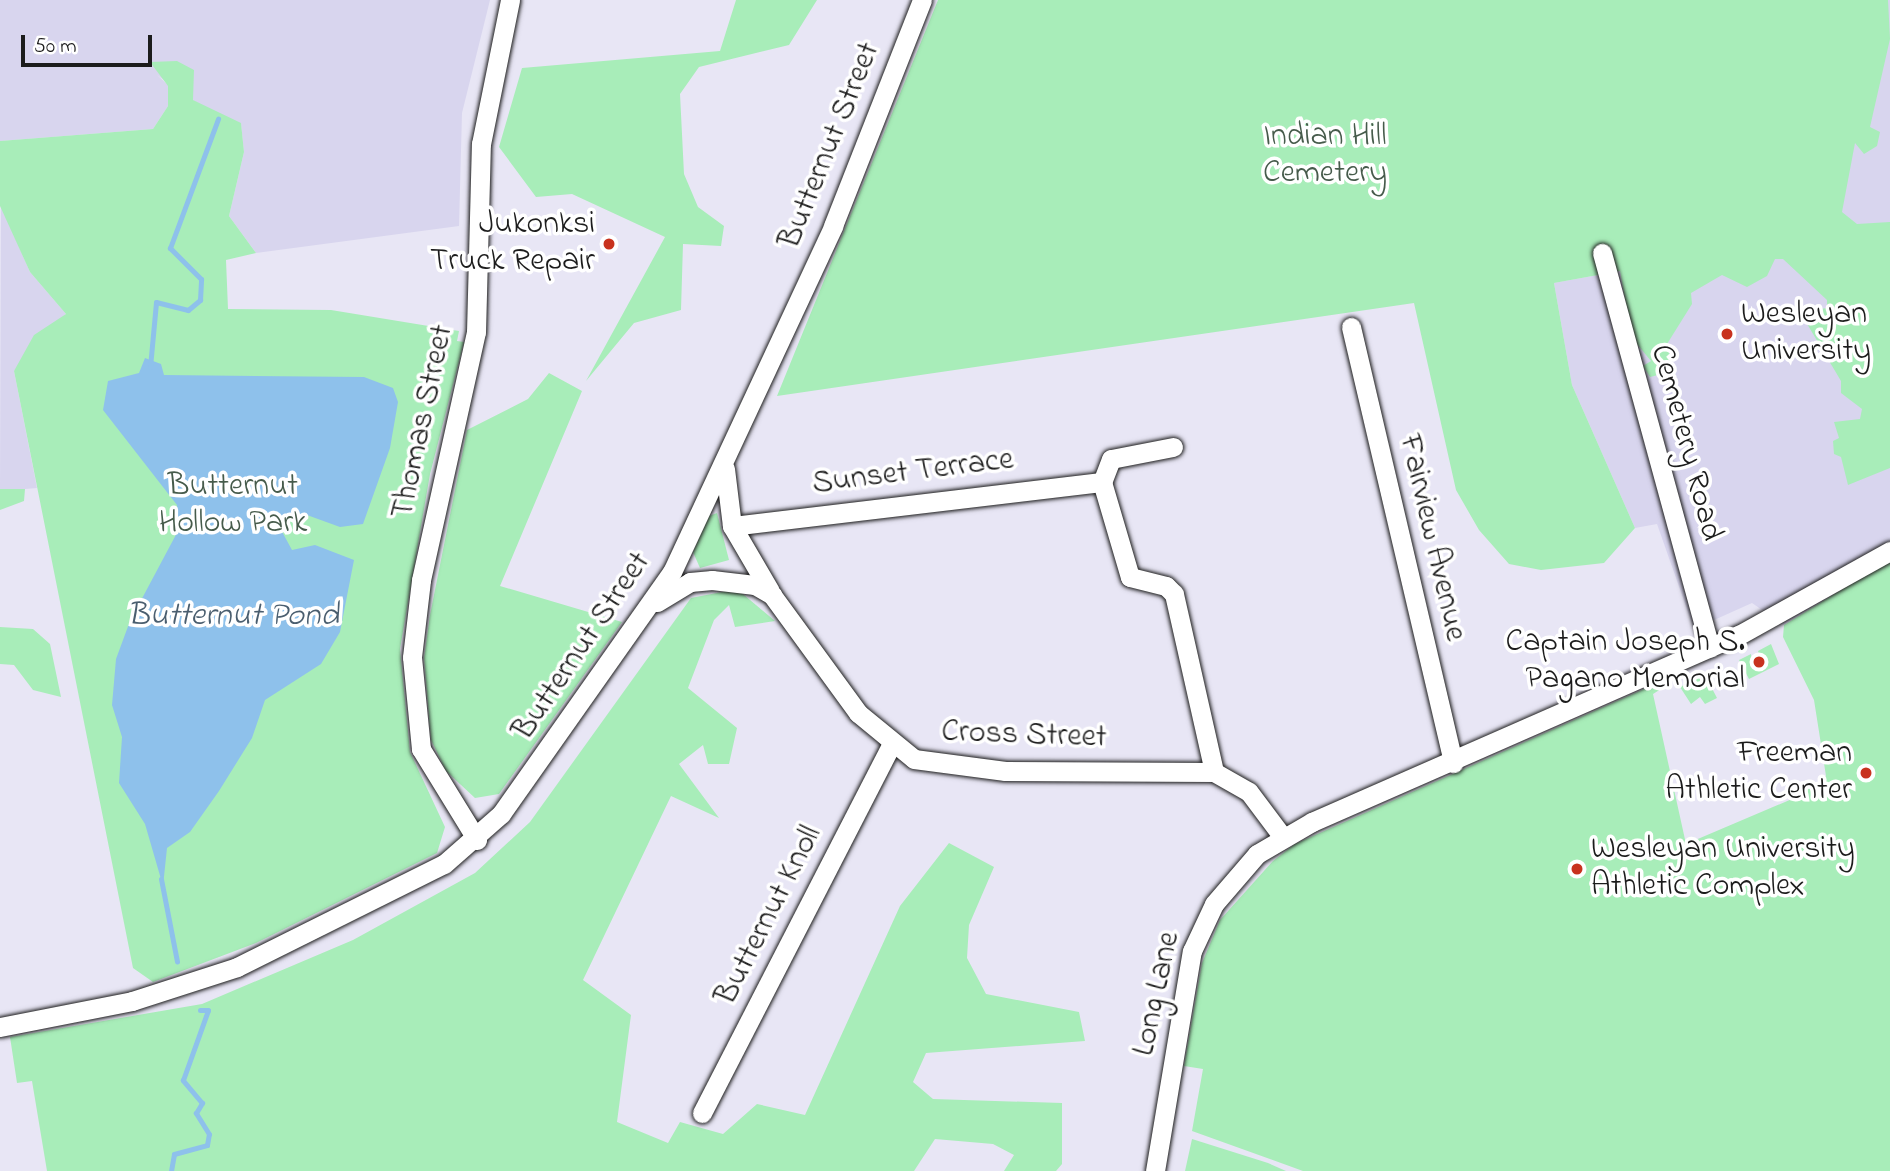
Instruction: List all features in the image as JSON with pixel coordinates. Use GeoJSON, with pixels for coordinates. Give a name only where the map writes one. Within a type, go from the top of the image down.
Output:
{"type":"FeatureCollection","features":[{"type":"Feature","properties":{"kind":"street","name":"Thomas Street"},"geometry":{"type":"LineString","coordinates":[[477,840],[421,749],[411,657],[421,580],[476,332],[481,144],[510,0]]}},
{"type":"Feature","properties":{"kind":"street","name":"Butternut Street"},"geometry":{"type":"LineString","coordinates":[[0,1027],[204,981],[407,885],[477,840],[653,604],[833,226],[922,0]]}},
{"type":"Feature","properties":{"kind":"street","name":"Cemetery Road"},"geometry":{"type":"LineString","coordinates":[[1602,253],[1710,648]]}},
{"type":"Feature","properties":{"kind":"street","name":"Fairview Avenue"},"geometry":{"type":"LineString","coordinates":[[1351,327],[1453,763]]}},
{"type":"Feature","properties":{"kind":"street","name":"Cross Street"},"geometry":{"type":"LineString","coordinates":[[730,447],[723,485],[732,526],[772,595],[858,713],[891,746],[914,759],[966,769],[1214,772],[1249,792],[1282,836]]}},
{"type":"Feature","properties":{"kind":"street"},"geometry":{"type":"LineString","coordinates":[[1173,447],[1111,459],[1101,482],[1130,578],[1166,586],[1174,594],[1214,772]]}},
{"type":"Feature","properties":{"kind":"street","name":"Sunset Terrace"},"geometry":{"type":"LineString","coordinates":[[732,526],[1101,482]]}},
{"type":"Feature","properties":{"kind":"street"},"geometry":{"type":"LineString","coordinates":[[1453,763],[1710,648],[1890,551]]}},
{"type":"Feature","properties":{"kind":"street"},"geometry":{"type":"LineString","coordinates":[[653,604],[690,582],[712,580],[755,585],[772,595]]}},
{"type":"Feature","properties":{"kind":"street","name":"Butternut Knoll"},"geometry":{"type":"LineString","coordinates":[[702,1113],[891,746]]}},
{"type":"Feature","properties":{"kind":"street","name":"Long Lane"},"geometry":{"type":"LineString","coordinates":[[1155,1171],[1201,928],[1235,877],[1282,836],[1453,763]]}},
{"type":"Feature","properties":{"kind":"shaded area"},"geometry":{"type":"Polygon","coordinates":[[[0,0],[490,0],[462,113],[459,226],[256,253],[229,216],[244,152],[241,124],[204,108],[157,75],[168,85],[168,106],[153,129],[0,141],[0,0]]]}},
{"type":"Feature","properties":{"kind":"shaded area","name":"Wesleyan University"},"geometry":{"type":"Polygon","coordinates":[[[1879,0],[1890,0],[1890,560],[1784,625],[1752,603],[1694,629],[1657,524],[1635,528],[1572,385],[1554,283],[1620,271],[1879,0]]]}},
{"type":"Feature","properties":{"kind":"shaded area"},"geometry":{"type":"Polygon","coordinates":[[[1,206],[30,272],[66,314],[14,371],[37,488],[0,489],[1,206]]]}},
{"type":"Feature","properties":{"kind":"green space"},"geometry":{"type":"Polygon","coordinates":[[[736,0],[817,0],[789,45],[699,67],[680,94],[684,174],[698,207],[724,226],[721,246],[683,244],[681,310],[634,323],[586,381],[665,237],[572,194],[536,197],[499,147],[522,68],[720,51],[736,0]]]}},
{"type":"Feature","properties":{"kind":"green space","name":"Indian Hill Cemetery"},"geometry":{"type":"Polygon","coordinates":[[[938,0],[1888,0],[1890,39],[1870,127],[1880,132],[1877,146],[1864,154],[1855,143],[1842,212],[1857,224],[1890,222],[1890,468],[1848,485],[1841,457],[1834,454],[1833,441],[1839,438],[1834,422],[1860,419],[1862,409],[1841,393],[1841,381],[1800,312],[1827,308],[1827,300],[1783,259],[1775,259],[1767,276],[1747,287],[1722,275],[1691,293],[1692,304],[1667,344],[1674,371],[1650,377],[1643,366],[1651,361],[1632,338],[1620,271],[1554,283],[1572,385],[1635,528],[1604,563],[1541,570],[1509,564],[1479,530],[1456,490],[1414,303],[777,396],[938,0]]]}},
{"type":"Feature","properties":{"kind":"green space","name":"Butternut Hollow Park"},"geometry":{"type":"Polygon","coordinates":[[[177,61],[194,70],[193,100],[241,123],[244,152],[229,216],[256,253],[226,260],[228,309],[331,310],[459,331],[457,341],[464,342],[430,474],[400,649],[410,752],[445,827],[437,853],[256,943],[153,982],[133,968],[14,371],[34,335],[66,314],[30,272],[0,206],[0,141],[153,129],[168,106],[168,86],[150,62],[177,61]]]}},
{"type":"Feature","properties":{"kind":"green space"},"geometry":{"type":"Polygon","coordinates":[[[549,373],[582,391],[500,586],[622,622],[499,794],[475,798],[446,771],[431,740],[424,658],[430,615],[467,430],[528,399],[549,373]]]}},
{"type":"Feature","properties":{"kind":"green space"},"geometry":{"type":"Polygon","coordinates":[[[0,489],[25,489],[24,501],[0,510],[0,489]]]}},
{"type":"Feature","properties":{"kind":"green space"},"geometry":{"type":"Polygon","coordinates":[[[717,513],[729,560],[700,568],[693,552],[709,516],[717,513]]]}},
{"type":"Feature","properties":{"kind":"green space","name":"Wesleyan University Athletic Complex"},"geometry":{"type":"Polygon","coordinates":[[[1890,560],[1890,1171],[1303,1171],[1192,1131],[1203,1069],[1184,1066],[1202,963],[1220,920],[1273,861],[1295,844],[1653,685],[1661,689],[1653,694],[1686,844],[1799,796],[1826,776],[1814,700],[1783,637],[1784,625],[1890,560]]]}},
{"type":"Feature","properties":{"kind":"green space"},"geometry":{"type":"Polygon","coordinates":[[[737,589],[775,621],[735,627],[729,605],[714,620],[688,688],[737,728],[729,764],[708,764],[703,745],[679,764],[719,818],[671,796],[583,980],[631,1015],[617,1122],[668,1143],[680,1122],[723,1134],[757,1104],[805,1115],[900,906],[949,843],[994,867],[969,925],[967,958],[986,994],[1079,1012],[1085,1041],[926,1053],[913,1082],[933,1099],[1062,1103],[1062,1164],[1056,1171],[1004,1171],[1014,1155],[993,1144],[935,1139],[914,1171],[47,1171],[32,1081],[17,1083],[10,1037],[202,1004],[353,940],[475,873],[530,822],[691,598],[737,589]]]}},
{"type":"Feature","properties":{"kind":"green space"},"geometry":{"type":"Polygon","coordinates":[[[0,627],[33,629],[50,644],[61,697],[33,690],[14,665],[0,664],[0,627]]]}},
{"type":"Feature","properties":{"kind":"green space"},"geometry":{"type":"Polygon","coordinates":[[[1771,644],[1779,664],[1749,679],[1739,660],[1751,654],[1752,667],[1763,668],[1758,651],[1771,644]]]}},
{"type":"Feature","properties":{"kind":"green space"},"geometry":{"type":"Polygon","coordinates":[[[1705,675],[1717,698],[1705,704],[1700,697],[1691,704],[1680,687],[1705,675]]]}},
{"type":"Feature","properties":{"kind":"green space"},"geometry":{"type":"Polygon","coordinates":[[[1192,1139],[1268,1163],[1286,1171],[1185,1171],[1192,1139]]]}},
{"type":"Feature","properties":{"kind":"water","name":"Butternut Pond"},"geometry":{"type":"Polygon","coordinates":[[[145,358],[161,364],[164,375],[364,377],[393,388],[398,402],[390,448],[363,524],[340,527],[307,515],[292,517],[280,528],[292,550],[315,545],[354,560],[340,632],[321,664],[265,700],[252,738],[219,791],[190,832],[167,848],[163,886],[145,824],[119,783],[122,737],[112,705],[116,659],[130,621],[179,529],[177,505],[103,410],[108,381],[139,373],[145,358]]]}},
{"type":"Feature","properties":{"kind":"waterway"},"geometry":{"type":"LineString","coordinates":[[150,367],[156,302],[188,310],[200,300],[201,279],[170,248],[218,119]]}},
{"type":"Feature","properties":{"kind":"waterway"},"geometry":{"type":"LineString","coordinates":[[161,879],[177,961]]}},
{"type":"Feature","properties":{"kind":"waterway"},"geometry":{"type":"LineString","coordinates":[[171,1171],[174,1154],[207,1145],[209,1134],[196,1113],[202,1103],[183,1080],[208,1010],[200,1010]]}},
{"type":"Feature","properties":{"kind":"place","name":"Jukonksi Truck Repair"},"geometry":{"type":"Point","coordinates":[609,244]}},
{"type":"Feature","properties":{"kind":"place","name":"Wesleyan University"},"geometry":{"type":"Point","coordinates":[1727,334]}},
{"type":"Feature","properties":{"kind":"place","name":"Captain Joseph S. Pagano Memorial"},"geometry":{"type":"Point","coordinates":[1759,662]}},
{"type":"Feature","properties":{"kind":"place","name":"Freeman Athletic Center"},"geometry":{"type":"Point","coordinates":[1866,773]}},
{"type":"Feature","properties":{"kind":"place","name":"Wesleyan University Athletic Complex"},"geometry":{"type":"Point","coordinates":[1577,869]}}]}
